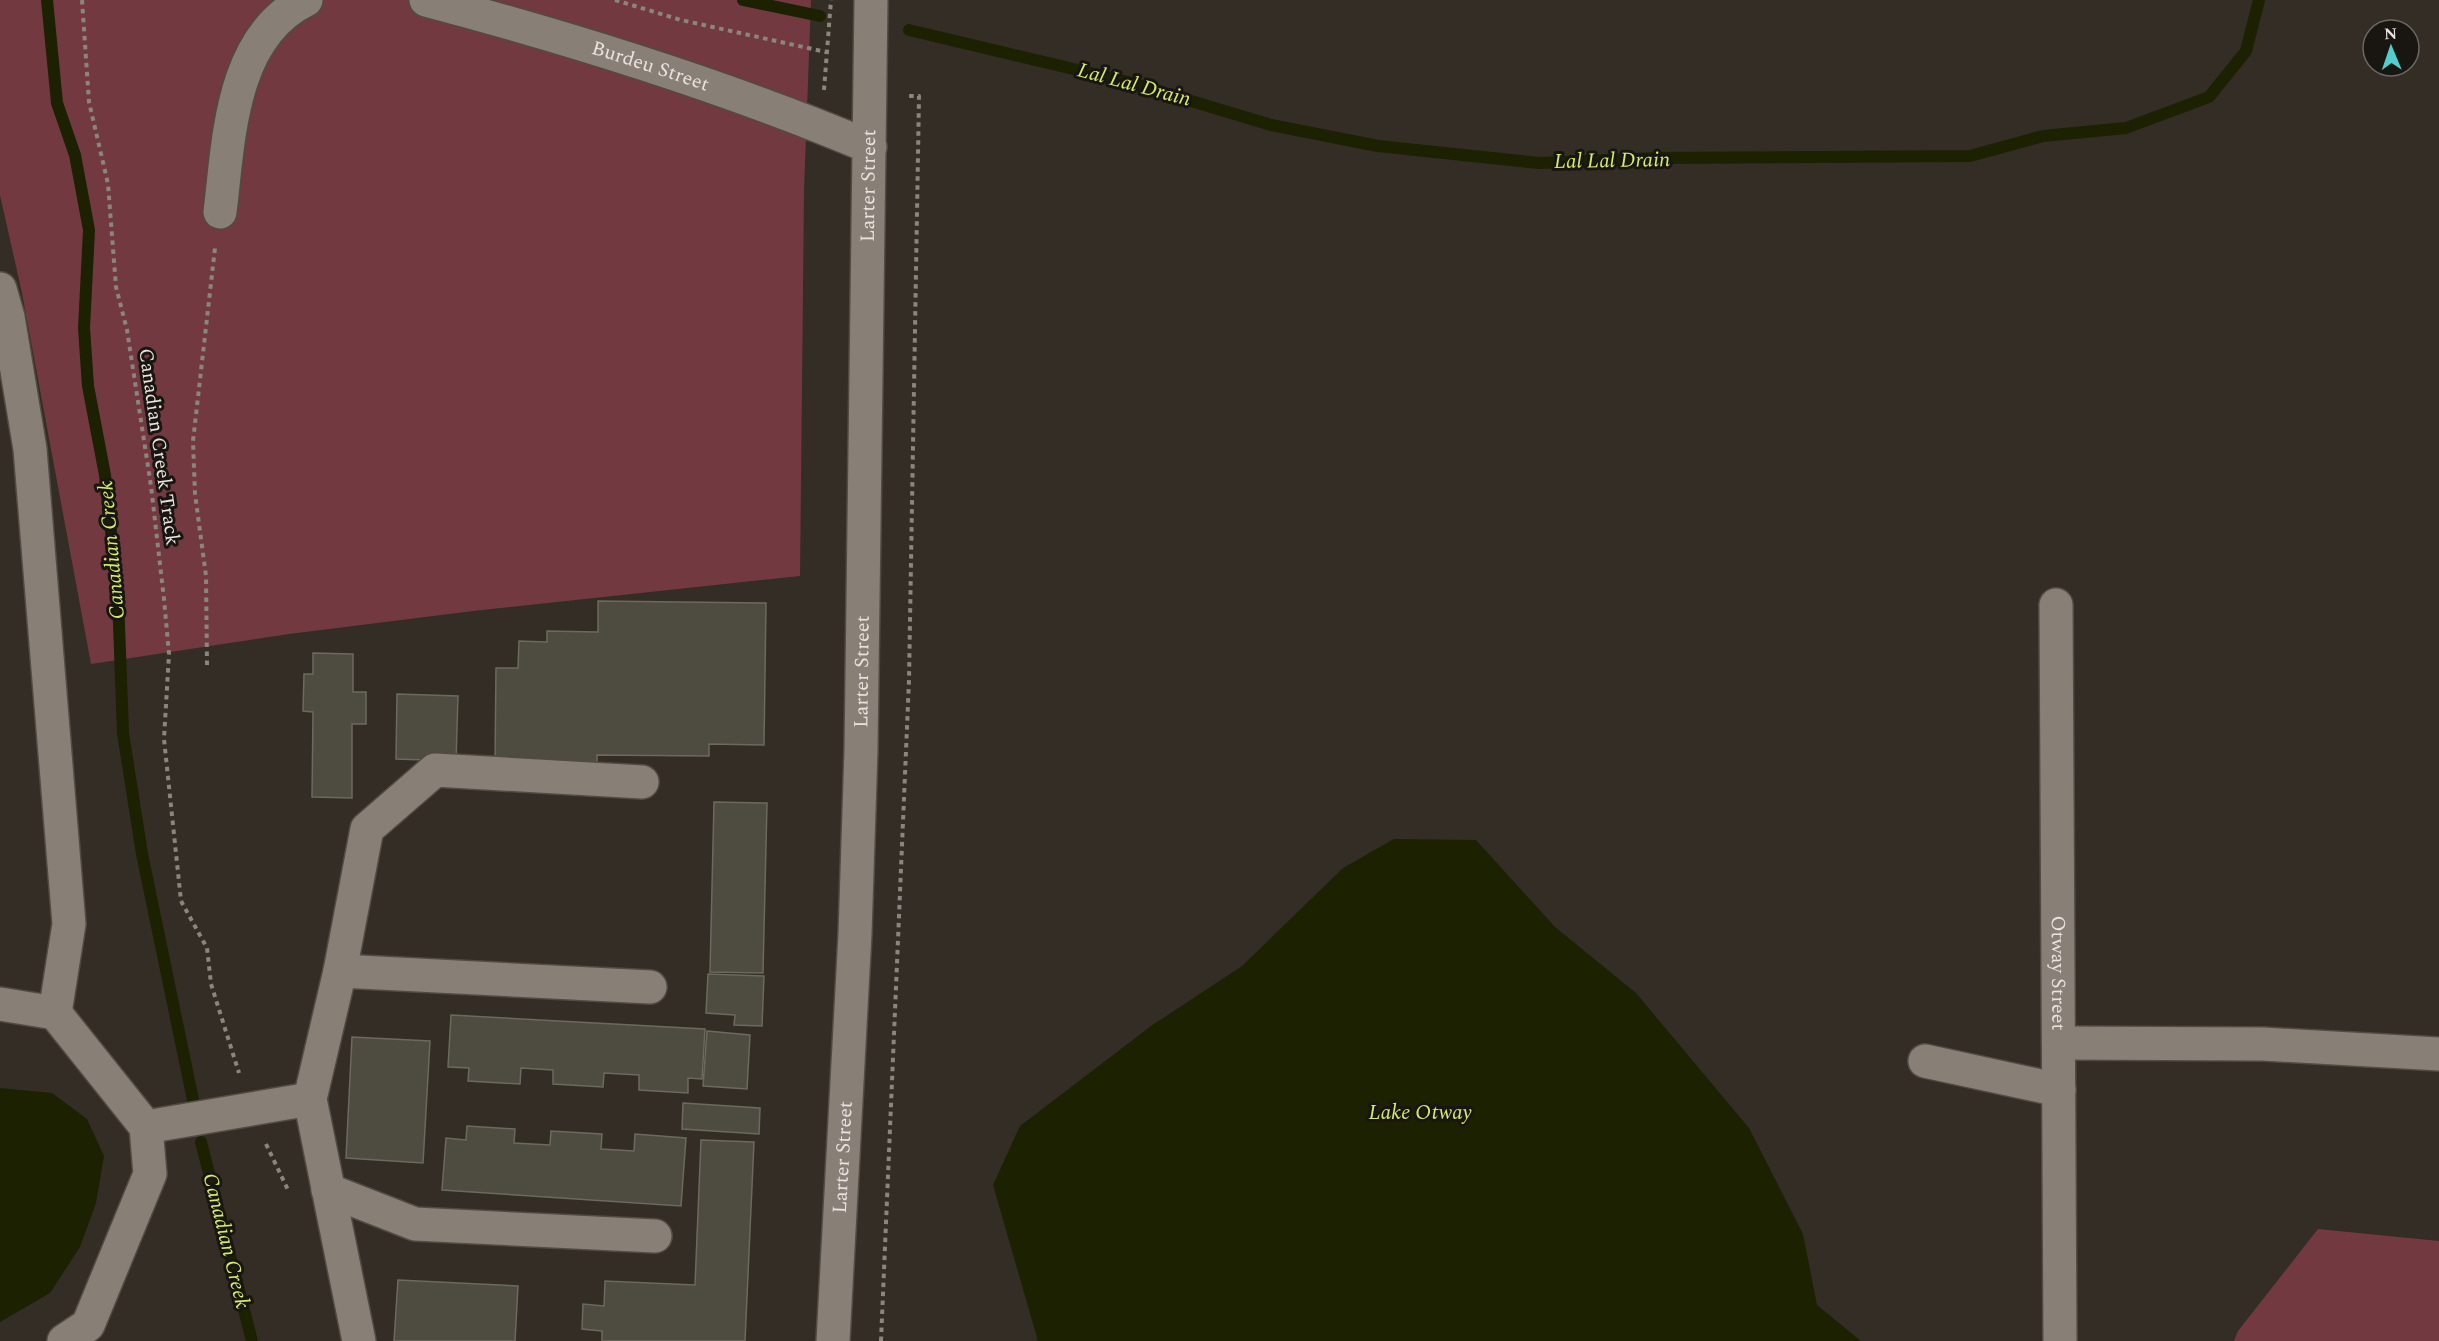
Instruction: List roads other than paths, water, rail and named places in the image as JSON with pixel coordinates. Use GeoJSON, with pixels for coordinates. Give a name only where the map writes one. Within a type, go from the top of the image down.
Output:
{"type":"FeatureCollection","features":[{"type":"Feature","properties":{"kind":"street"},"geometry":{"type":"LineString","coordinates":[[220,212],[231,120],[241,83],[255,52],[271,28],[282,16],[306,0]]}},
{"type":"Feature","properties":{"kind":"street","name":"Burdeu Street"},"geometry":{"type":"LineString","coordinates":[[426,0],[487,16],[653,67],[758,102],[870,147]]}},
{"type":"Feature","properties":{"kind":"street","name":"Larter Street"},"geometry":{"type":"LineString","coordinates":[[833,1341],[855,934],[861,750],[872,0]]}},
{"type":"Feature","properties":{"kind":"street"},"geometry":{"type":"LineString","coordinates":[[0,289],[8,317],[30,449],[69,924],[55,1013]]}},
{"type":"Feature","properties":{"kind":"street","name":"Otway Street"},"geometry":{"type":"LineString","coordinates":[[2056,605],[2060,1341]]}},
{"type":"Feature","properties":{"kind":"street"},"geometry":{"type":"LineString","coordinates":[[359,1341],[310,1099],[340,971],[367,829],[435,770],[642,782]]}},
{"type":"Feature","properties":{"kind":"street"},"geometry":{"type":"LineString","coordinates":[[340,971],[650,987]]}},
{"type":"Feature","properties":{"kind":"street"},"geometry":{"type":"LineString","coordinates":[[0,1005],[55,1013],[146,1127],[150,1174],[88,1325],[64,1341]]}},
{"type":"Feature","properties":{"kind":"street"},"geometry":{"type":"LineString","coordinates":[[2059,1043],[2263,1044],[2439,1054]]}},
{"type":"Feature","properties":{"kind":"street"},"geometry":{"type":"LineString","coordinates":[[1925,1061],[2059,1090]]}},
{"type":"Feature","properties":{"kind":"street"},"geometry":{"type":"LineString","coordinates":[[146,1127],[310,1099]]}},
{"type":"Feature","properties":{"kind":"street"},"geometry":{"type":"LineString","coordinates":[[328,1190],[415,1224],[655,1236]]}},
{"type":"Feature","properties":{"kind":"water","name":"Lake Otway"},"geometry":{"type":"Polygon","coordinates":[[[1394,839],[1476,840],[1555,927],[1636,993],[1749,1128],[1803,1234],[1817,1305],[1861,1341],[1038,1341],[993,1185],[1020,1126],[1151,1026],[1242,966],[1343,868],[1394,839]]]}},
{"type":"Feature","properties":{"kind":"water"},"geometry":{"type":"Polygon","coordinates":[[[0,1088],[52,1093],[87,1119],[104,1156],[96,1203],[80,1247],[50,1293],[0,1322],[0,1088]]]}},
{"type":"Feature","properties":{"kind":"waterway","name":"Canadian Creek"},"geometry":{"type":"LineString","coordinates":[[47,0],[57,103],[75,155],[89,230],[84,328],[88,386],[105,475],[118,597],[123,733],[142,854],[193,1100]]}},
{"type":"Feature","properties":{"kind":"waterway","name":"Lal Lal Drain"},"geometry":{"type":"LineString","coordinates":[[743,0],[820,16]]}},
{"type":"Feature","properties":{"kind":"waterway","name":"Lal Lal Drain"},"geometry":{"type":"LineString","coordinates":[[909,30],[1128,82],[1271,125],[1378,146],[1539,163],[1656,158],[1970,156],[2043,136],[2126,128],[2209,97],[2246,51],[2259,0]]}},
{"type":"Feature","properties":{"kind":"waterway","name":"Canadian Creek"},"geometry":{"type":"LineString","coordinates":[[201,1142],[252,1341]]}}]}
